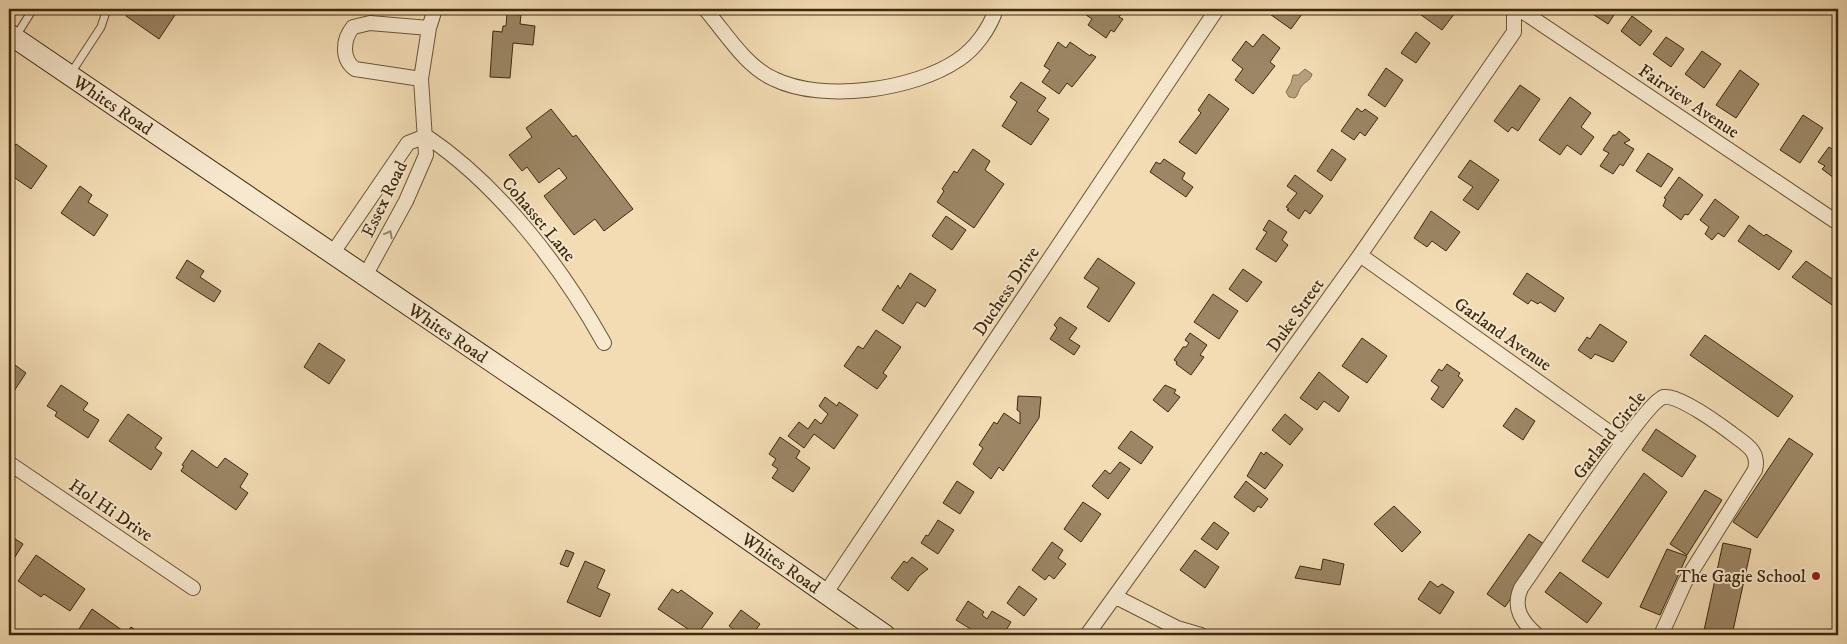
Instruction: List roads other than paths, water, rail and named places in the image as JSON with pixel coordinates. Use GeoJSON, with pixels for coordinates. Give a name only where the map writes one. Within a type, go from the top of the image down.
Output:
{"type":"FeatureCollection","features":[{"type":"Feature","properties":{"kind":"street","name":"Essex Road"},"geometry":{"type":"LineString","coordinates":[[365,276],[406,202],[426,154],[421,79],[428,28],[435,9]]}},
{"type":"Feature","properties":{"kind":"street"},"geometry":{"type":"LineString","coordinates":[[705,9],[749,61],[765,74],[784,84],[843,91],[896,85],[940,70],[970,51],[985,30],[996,9]]}},
{"type":"Feature","properties":{"kind":"street","name":"Duchess Drive"},"geometry":{"type":"LineString","coordinates":[[825,594],[1216,9]]}},
{"type":"Feature","properties":{"kind":"street","name":"Duke Street"},"geometry":{"type":"LineString","coordinates":[[1087,635],[1360,255],[1514,32],[1514,9]]}},
{"type":"Feature","properties":{"kind":"street","name":"Fairview Avenue"},"geometry":{"type":"LineString","coordinates":[[1519,9],[1838,223]]}},
{"type":"Feature","properties":{"kind":"street"},"geometry":{"type":"LineString","coordinates":[[421,79],[355,69],[347,59],[346,41],[353,27],[363,23],[428,28]]}},
{"type":"Feature","properties":{"kind":"street","name":"Whites Road"},"geometry":{"type":"LineString","coordinates":[[12,36],[560,408],[885,635]]}},
{"type":"Feature","properties":{"kind":"street","name":"Essex Road"},"geometry":{"type":"LineString","coordinates":[[332,254],[408,142],[426,136]]}},
{"type":"Feature","properties":{"kind":"street","name":"Cohasset Lane"},"geometry":{"type":"LineString","coordinates":[[426,136],[451,153],[499,199],[562,276],[584,308],[604,343]]}},
{"type":"Feature","properties":{"kind":"street","name":"Garland Avenue"},"geometry":{"type":"LineString","coordinates":[[1360,255],[1624,442]]}},
{"type":"Feature","properties":{"kind":"street","name":"Garland Circle"},"geometry":{"type":"LineString","coordinates":[[1537,635],[1521,618],[1516,608],[1516,598],[1520,588],[1624,442],[1654,403],[1664,397],[1674,399],[1718,424],[1756,454],[1755,470],[1685,582],[1661,635]]}},
{"type":"Feature","properties":{"kind":"street","name":"Hol Hi Drive"},"geometry":{"type":"LineString","coordinates":[[9,463],[193,588]]}},
{"type":"Feature","properties":{"kind":"street"},"geometry":{"type":"LineString","coordinates":[[1116,597],[1177,628],[1201,635]]}},
{"type":"Feature","properties":{"kind":"lane"},"geometry":{"type":"LineString","coordinates":[[12,36],[33,9]]}},
{"type":"Feature","properties":{"kind":"lane"},"geometry":{"type":"LineString","coordinates":[[69,75],[100,27],[107,9]]}},
{"type":"Feature","properties":{"kind":"place","name":"The Gagie School"},"geometry":{"type":"Point","coordinates":[1816,576]}}]}
